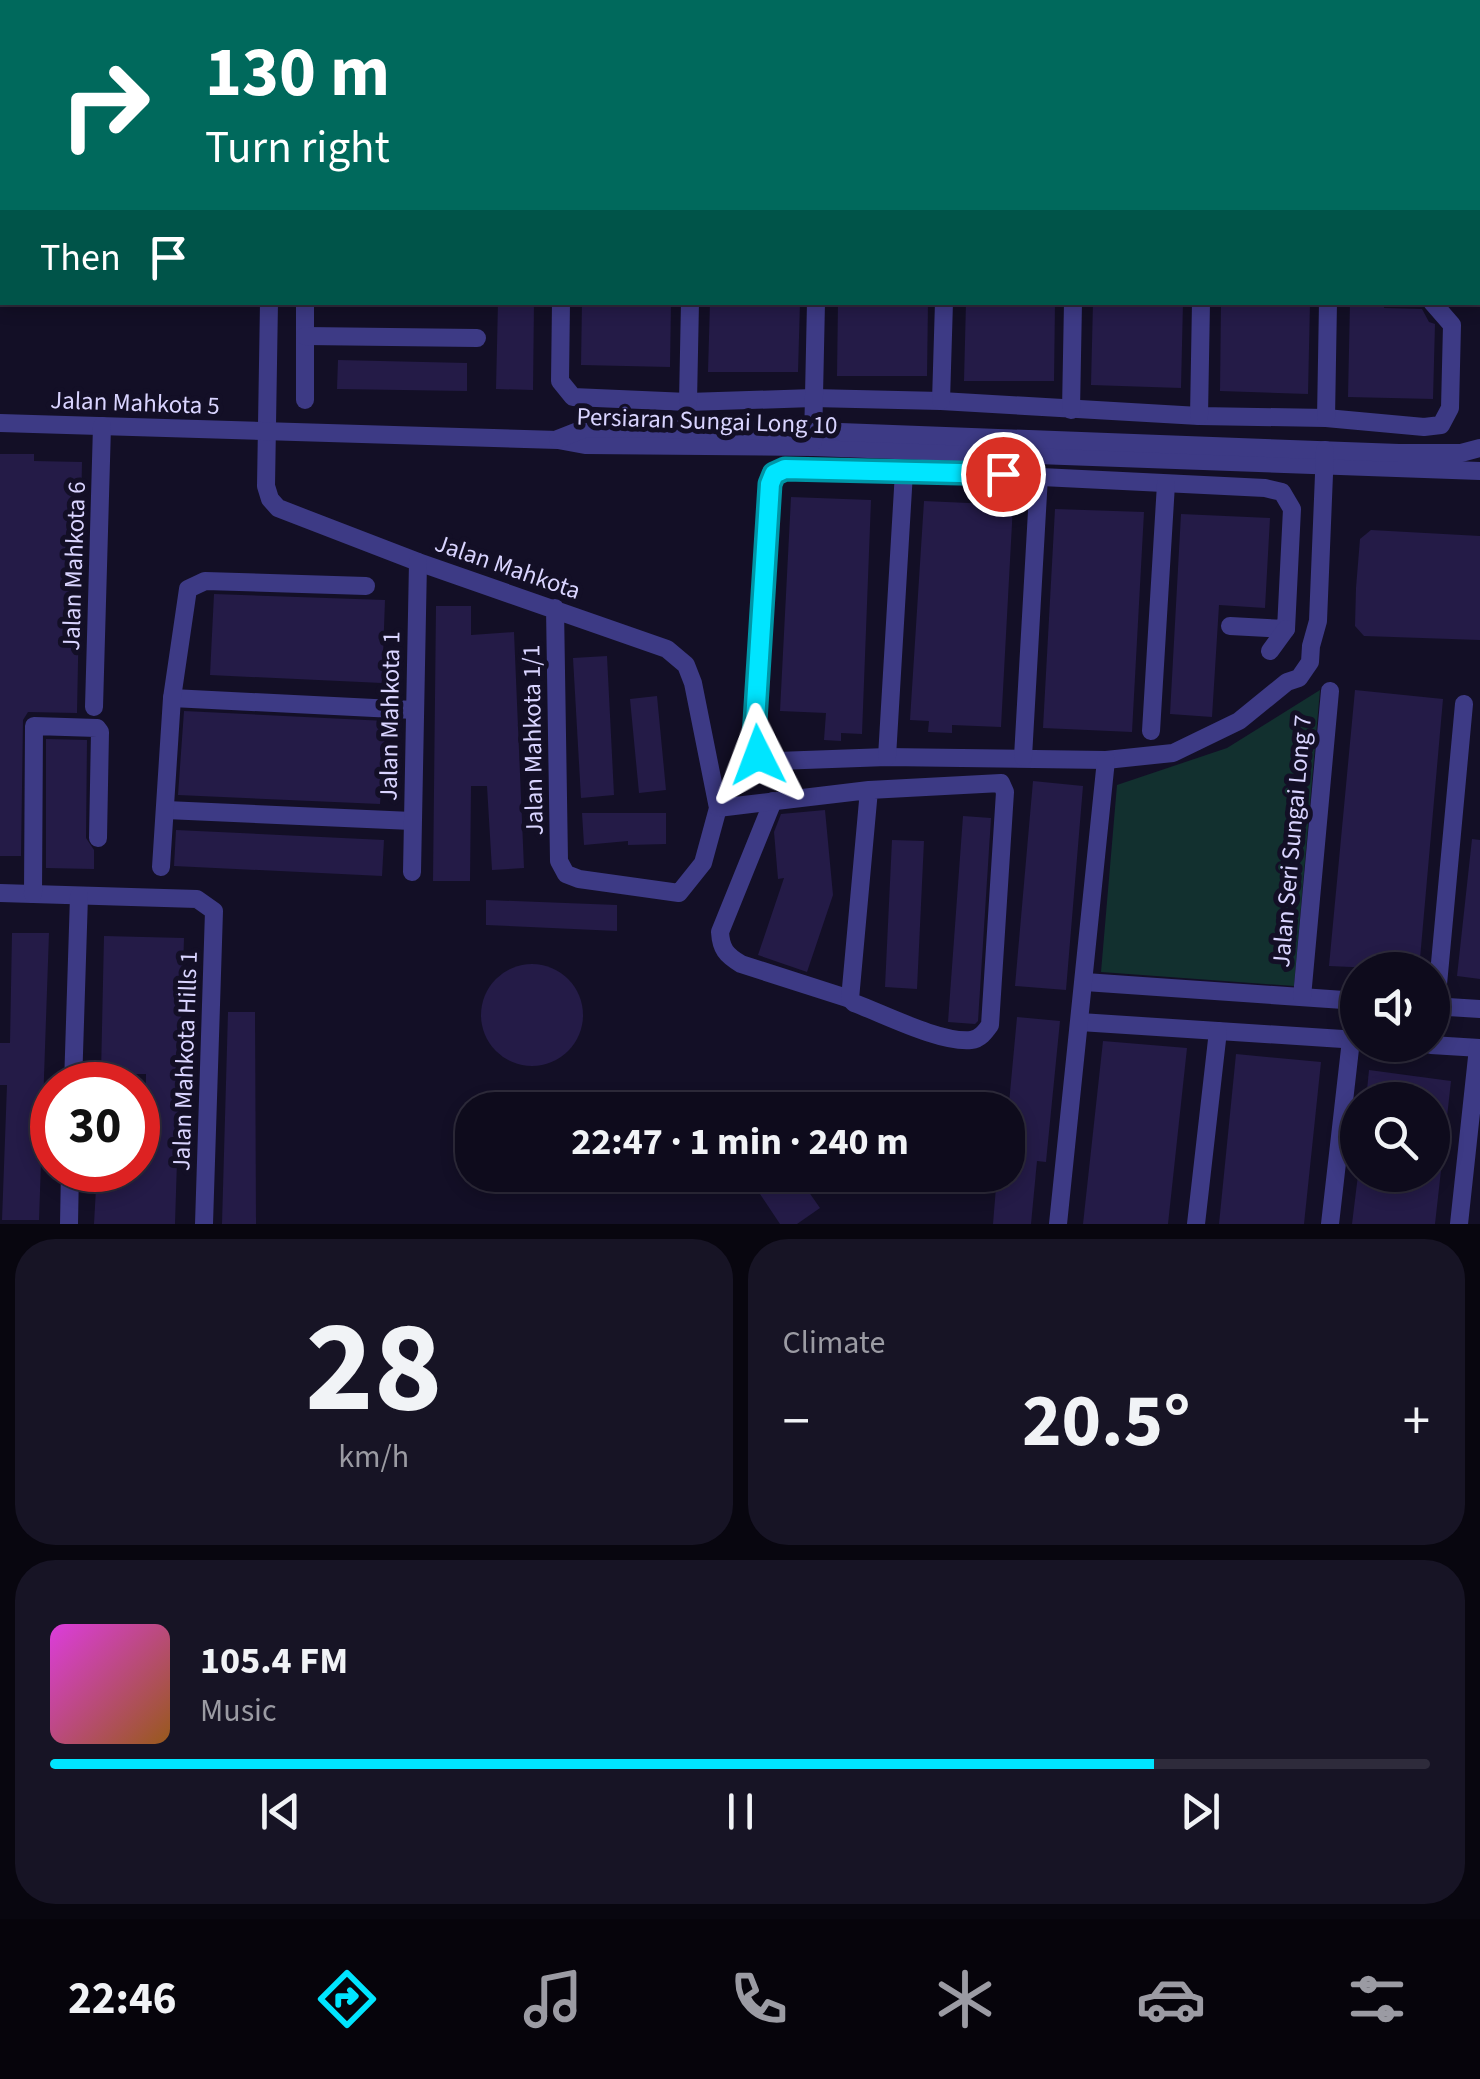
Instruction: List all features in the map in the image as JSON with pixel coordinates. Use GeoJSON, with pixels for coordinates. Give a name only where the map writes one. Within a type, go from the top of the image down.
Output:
{"type":"FeatureCollection","features":[{"type":"Feature","properties":{"kind":"street","name":"Jalan Mahkota"},"geometry":{"type":"LineString","coordinates":[[269,305],[266,486],[278,508],[418,562],[668,649],[686,666],[693,683],[718,808],[703,863],[679,893]]}},
{"type":"Feature","properties":{"kind":"street"},"geometry":{"type":"LineString","coordinates":[[304,305],[304,400]]}},
{"type":"Feature","properties":{"kind":"street"},"geometry":{"type":"LineString","coordinates":[[560,305],[560,380],[573,397],[688,402],[814,398],[941,401],[1199,416],[1326,418],[1424,428],[1441,425],[1450,408],[1452,326],[1434,305]]}},
{"type":"Feature","properties":{"kind":"street"},"geometry":{"type":"LineString","coordinates":[[688,402],[690,305]]}},
{"type":"Feature","properties":{"kind":"street"},"geometry":{"type":"LineString","coordinates":[[813,439],[816,305]]}},
{"type":"Feature","properties":{"kind":"street"},"geometry":{"type":"LineString","coordinates":[[941,401],[944,305]]}},
{"type":"Feature","properties":{"kind":"street"},"geometry":{"type":"LineString","coordinates":[[1071,410],[1072,305]]}},
{"type":"Feature","properties":{"kind":"street"},"geometry":{"type":"LineString","coordinates":[[1199,416],[1201,305]]}},
{"type":"Feature","properties":{"kind":"street"},"geometry":{"type":"LineString","coordinates":[[1326,418],[1328,305]]}},
{"type":"Feature","properties":{"kind":"street"},"geometry":{"type":"LineString","coordinates":[[304,336],[477,338]]}},
{"type":"Feature","properties":{"kind":"street","name":"Jalan Mahkota 5"},"geometry":{"type":"LineString","coordinates":[[0,423],[558,440]]}},
{"type":"Feature","properties":{"kind":"street","name":"Jalan Mahkota 6"},"geometry":{"type":"LineString","coordinates":[[94,707],[102,426]]}},
{"type":"Feature","properties":{"kind":"street","name":"Persiaran Sungai Long 10"},"geometry":{"type":"LineString","coordinates":[[558,440],[585,445],[813,439],[1325,458],[1480,471]]}},
{"type":"Feature","properties":{"kind":"street","name":"Persiaran Sungai Long 10"},"geometry":{"type":"LineString","coordinates":[[1325,458],[1461,453],[1480,448]]}},
{"type":"Feature","properties":{"kind":"street"},"geometry":{"type":"LineString","coordinates":[[1270,650],[1286,629],[1292,509],[1282,492],[1039,476],[785,469],[774,474],[770,484],[754,737],[758,755],[777,762],[887,757],[1106,760],[1173,752],[1194,744],[1239,721],[1287,682],[1296,661],[1311,646],[1318,620],[1325,458]]}},
{"type":"Feature","properties":{"kind":"street"},"geometry":{"type":"LineString","coordinates":[[887,757],[904,472]]}},
{"type":"Feature","properties":{"kind":"street"},"geometry":{"type":"LineString","coordinates":[[1022,757],[1039,476]]}},
{"type":"Feature","properties":{"kind":"street"},"geometry":{"type":"LineString","coordinates":[[1151,732],[1166,484]]}},
{"type":"Feature","properties":{"kind":"street","name":"Jalan Mahkota 1"},"geometry":{"type":"LineString","coordinates":[[412,872],[418,562]]}},
{"type":"Feature","properties":{"kind":"street"},"geometry":{"type":"LineString","coordinates":[[161,867],[172,698],[188,589],[205,580],[366,586]]}},
{"type":"Feature","properties":{"kind":"street","name":"Jalan Mahkota 1/1"},"geometry":{"type":"LineString","coordinates":[[555,608],[559,860],[566,874],[578,879],[679,893]]}},
{"type":"Feature","properties":{"kind":"street"},"geometry":{"type":"LineString","coordinates":[[1230,626],[1286,629]]}},
{"type":"Feature","properties":{"kind":"street","name":"Jalan Seri Sungai Long 7"},"geometry":{"type":"LineString","coordinates":[[1302,996],[1330,691]]}},
{"type":"Feature","properties":{"kind":"street"},"geometry":{"type":"LineString","coordinates":[[172,698],[414,710]]}},
{"type":"Feature","properties":{"kind":"street"},"geometry":{"type":"LineString","coordinates":[[1439,952],[1464,704]]}},
{"type":"Feature","properties":{"kind":"street"},"geometry":{"type":"LineString","coordinates":[[33,894],[34,726],[93,725],[100,732],[98,838]]}},
{"type":"Feature","properties":{"kind":"street"},"geometry":{"type":"LineString","coordinates":[[1058,1224],[1106,760]]}},
{"type":"Feature","properties":{"kind":"street"},"geometry":{"type":"LineString","coordinates":[[718,808],[774,800],[869,790],[998,782],[1004,787],[990,1025],[983,1035],[974,1040],[951,1038],[727,956],[720,945],[720,932],[774,800]]}},
{"type":"Feature","properties":{"kind":"street"},"geometry":{"type":"LineString","coordinates":[[850,998],[869,790]]}},
{"type":"Feature","properties":{"kind":"street"},"geometry":{"type":"LineString","coordinates":[[166,810],[412,821]]}},
{"type":"Feature","properties":{"kind":"street"},"geometry":{"type":"LineString","coordinates":[[0,893],[79,896],[74,1062]]}},
{"type":"Feature","properties":{"kind":"street","name":"Jalan Mahkota Hills 1"},"geometry":{"type":"LineString","coordinates":[[79,896],[198,899],[214,911],[204,1224]]}},
{"type":"Feature","properties":{"kind":"street"},"geometry":{"type":"LineString","coordinates":[[1085,982],[1340,999]]}},
{"type":"Feature","properties":{"kind":"street"},"geometry":{"type":"LineString","coordinates":[[1450,1007],[1480,1009]]}},
{"type":"Feature","properties":{"kind":"street"},"geometry":{"type":"LineString","coordinates":[[1080,1022],[1340,1039]]}},
{"type":"Feature","properties":{"kind":"street"},"geometry":{"type":"LineString","coordinates":[[1196,1224],[1218,1030]]}},
{"type":"Feature","properties":{"kind":"street"},"geometry":{"type":"LineString","coordinates":[[1450,1046],[1479,1048],[1458,1224]]}},
{"type":"Feature","properties":{"kind":"street"},"geometry":{"type":"LineString","coordinates":[[1330,1224],[1351,1062]]}},
{"type":"Feature","properties":{"kind":"street"},"geometry":{"type":"LineString","coordinates":[[69,1224],[70,1192]]}},
{"type":"Feature","properties":{"kind":"green space"},"geometry":{"type":"Polygon","coordinates":[[[1320,690],[1294,986],[1101,972],[1117,785],[1227,748],[1320,690]]]}},
{"type":"Feature","properties":{"kind":"building"},"geometry":{"type":"Polygon","coordinates":[[[498,305],[534,305],[533,390],[496,389],[498,305]]]}},
{"type":"Feature","properties":{"kind":"building"},"geometry":{"type":"Polygon","coordinates":[[[582,305],[671,305],[670,367],[581,365],[582,305]]]}},
{"type":"Feature","properties":{"kind":"building"},"geometry":{"type":"Polygon","coordinates":[[[710,305],[800,305],[798,372],[708,372],[710,305]]]}},
{"type":"Feature","properties":{"kind":"building"},"geometry":{"type":"Polygon","coordinates":[[[838,305],[928,305],[927,376],[837,376],[838,305]]]}},
{"type":"Feature","properties":{"kind":"building"},"geometry":{"type":"Polygon","coordinates":[[[966,305],[1055,305],[1054,381],[964,381],[966,305]]]}},
{"type":"Feature","properties":{"kind":"building"},"geometry":{"type":"Polygon","coordinates":[[[1093,305],[1183,305],[1181,388],[1091,385],[1093,305]]]}},
{"type":"Feature","properties":{"kind":"building"},"geometry":{"type":"Polygon","coordinates":[[[1221,305],[1310,305],[1308,394],[1220,391],[1221,305]]]}},
{"type":"Feature","properties":{"kind":"building"},"geometry":{"type":"Polygon","coordinates":[[[1350,305],[1422,309],[1429,322],[1435,324],[1433,399],[1348,397],[1350,305]]]}},
{"type":"Feature","properties":{"kind":"building"},"geometry":{"type":"Polygon","coordinates":[[[338,360],[467,363],[467,391],[337,389],[338,360]]]}},
{"type":"Feature","properties":{"kind":"building"},"geometry":{"type":"Polygon","coordinates":[[[0,454],[34,454],[34,461],[82,462],[77,713],[28,712],[23,720],[21,856],[0,856],[0,454]]]}},
{"type":"Feature","properties":{"kind":"building"},"geometry":{"type":"Polygon","coordinates":[[[791,497],[871,500],[862,734],[841,733],[841,741],[824,740],[826,713],[780,711],[791,497]]]}},
{"type":"Feature","properties":{"kind":"building"},"geometry":{"type":"Polygon","coordinates":[[[924,501],[1013,505],[1001,727],[952,725],[952,733],[928,732],[929,721],[910,720],[924,501]]]}},
{"type":"Feature","properties":{"kind":"building"},"geometry":{"type":"Polygon","coordinates":[[[1055,509],[1144,512],[1132,732],[1043,728],[1055,509]]]}},
{"type":"Feature","properties":{"kind":"building"},"geometry":{"type":"Polygon","coordinates":[[[1181,514],[1270,518],[1265,608],[1219,605],[1212,717],[1170,714],[1181,514]]]}},
{"type":"Feature","properties":{"kind":"building"},"geometry":{"type":"Polygon","coordinates":[[[1371,530],[1480,536],[1480,640],[1364,636],[1355,626],[1356,588],[1360,539],[1371,530]]]}},
{"type":"Feature","properties":{"kind":"building"},"geometry":{"type":"Polygon","coordinates":[[[214,594],[385,600],[382,683],[210,675],[214,594]]]}},
{"type":"Feature","properties":{"kind":"building"},"geometry":{"type":"Polygon","coordinates":[[[436,606],[471,606],[471,635],[514,632],[524,868],[492,870],[487,786],[471,786],[470,881],[433,881],[436,606]]]}},
{"type":"Feature","properties":{"kind":"building"},"geometry":{"type":"Polygon","coordinates":[[[607,656],[614,795],[581,798],[573,658],[607,656]]]}},
{"type":"Feature","properties":{"kind":"building"},"geometry":{"type":"Polygon","coordinates":[[[1355,690],[1443,699],[1421,952],[1340,952],[1340,966],[1329,966],[1355,690]]]}},
{"type":"Feature","properties":{"kind":"building"},"geometry":{"type":"Polygon","coordinates":[[[657,696],[666,790],[639,793],[630,699],[657,696]]]}},
{"type":"Feature","properties":{"kind":"building"},"geometry":{"type":"Polygon","coordinates":[[[184,711],[386,721],[380,804],[178,795],[184,711]]]}},
{"type":"Feature","properties":{"kind":"building"},"geometry":{"type":"Polygon","coordinates":[[[46,739],[87,740],[86,838],[94,850],[94,869],[46,868],[46,739]]]}},
{"type":"Feature","properties":{"kind":"building"},"geometry":{"type":"Polygon","coordinates":[[[1033,781],[1083,786],[1066,990],[1015,986],[1033,781]]]}},
{"type":"Feature","properties":{"kind":"building"},"geometry":{"type":"Polygon","coordinates":[[[825,810],[833,895],[807,972],[758,955],[784,878],[778,879],[774,832],[781,814],[825,810]]]}},
{"type":"Feature","properties":{"kind":"building"},"geometry":{"type":"Polygon","coordinates":[[[582,813],[666,813],[666,844],[628,845],[628,841],[584,845],[582,813]]]}},
{"type":"Feature","properties":{"kind":"building"},"geometry":{"type":"Polygon","coordinates":[[[963,816],[991,818],[975,1024],[948,1022],[963,816]]]}},
{"type":"Feature","properties":{"kind":"building"},"geometry":{"type":"Polygon","coordinates":[[[176,830],[384,840],[382,876],[174,866],[176,830]]]}},
{"type":"Feature","properties":{"kind":"building"},"geometry":{"type":"Polygon","coordinates":[[[1472,839],[1480,840],[1480,979],[1457,976],[1472,839]]]}},
{"type":"Feature","properties":{"kind":"building"},"geometry":{"type":"Polygon","coordinates":[[[892,840],[924,841],[917,989],[885,987],[892,840]]]}},
{"type":"Feature","properties":{"kind":"building"},"geometry":{"type":"Polygon","coordinates":[[[486,900],[617,905],[617,931],[486,925],[486,900]]]}},
{"type":"Feature","properties":{"kind":"building"},"geometry":{"type":"Polygon","coordinates":[[[12,933],[49,933],[45,1062],[30,1062],[30,1192],[40,1192],[39,1220],[2,1220],[7,1085],[0,1085],[0,1043],[10,1043],[12,933]]]}},
{"type":"Feature","properties":{"kind":"building"},"geometry":{"type":"Polygon","coordinates":[[[104,936],[184,938],[175,1224],[94,1224],[96,1192],[160,1192],[160,1062],[101,1062],[104,936]]]}},
{"type":"Feature","properties":{"kind":"building"},"geometry":{"type":"Polygon","coordinates":[[[532,964],[551,968],[568,979],[579,996],[583,1015],[579,1034],[568,1051],[551,1062],[532,1066],[513,1062],[496,1051],[485,1034],[481,1015],[485,996],[496,979],[513,968],[532,964]]]}},
{"type":"Feature","properties":{"kind":"building"},"geometry":{"type":"Polygon","coordinates":[[[228,1012],[255,1012],[256,1224],[222,1224],[228,1012]]]}},
{"type":"Feature","properties":{"kind":"building"},"geometry":{"type":"Polygon","coordinates":[[[1017,1017],[1060,1021],[1046,1162],[1037,1161],[1031,1224],[993,1224],[996,1192],[1025,1192],[1025,1092],[1010,1092],[1017,1017]]]}},
{"type":"Feature","properties":{"kind":"building"},"geometry":{"type":"Polygon","coordinates":[[[1103,1041],[1187,1048],[1168,1224],[1083,1224],[1103,1041]]]}},
{"type":"Feature","properties":{"kind":"building"},"geometry":{"type":"Polygon","coordinates":[[[1236,1054],[1321,1062],[1304,1224],[1219,1224],[1236,1054]]]}},
{"type":"Feature","properties":{"kind":"building"},"geometry":{"type":"Polygon","coordinates":[[[1369,1070],[1451,1081],[1450,1090],[1450,1082],[1368,1082],[1369,1070]]]}},
{"type":"Feature","properties":{"kind":"building"},"geometry":{"type":"Polygon","coordinates":[[[759,1192],[809,1192],[820,1208],[797,1224],[780,1224],[759,1192]]]}},
{"type":"Feature","properties":{"kind":"building"},"geometry":{"type":"Polygon","coordinates":[[[1356,1192],[1439,1192],[1435,1224],[1352,1224],[1356,1192]]]}},
{"type":"Feature","properties":{"kind":"route"},"geometry":{"type":"LineString","coordinates":[[758,755],[754,737],[770,484],[774,474],[785,469],[1003,474]]}}]}
